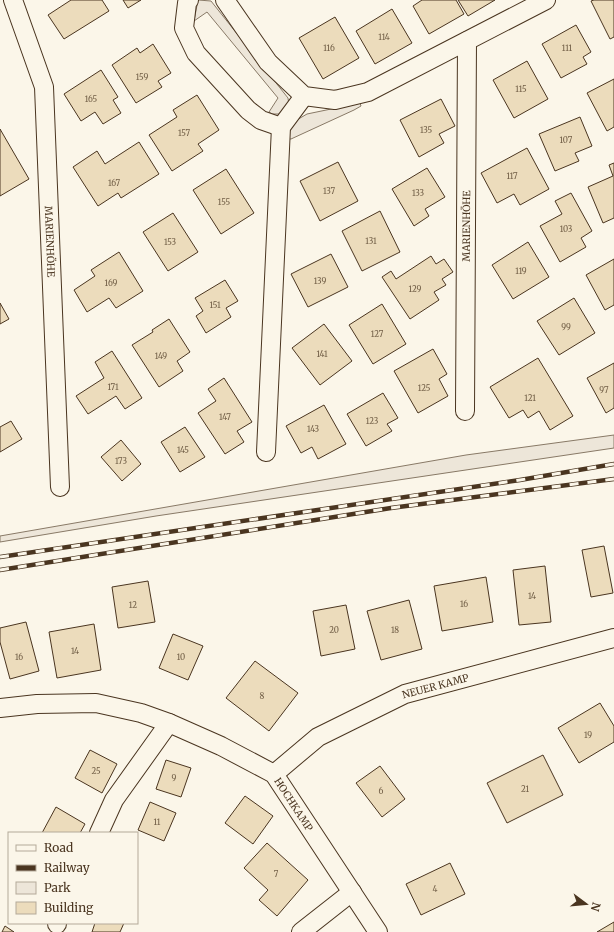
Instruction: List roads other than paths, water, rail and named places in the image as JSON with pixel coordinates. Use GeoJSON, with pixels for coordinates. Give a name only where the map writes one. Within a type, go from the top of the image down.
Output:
{"type":"FeatureCollection","features":[{"type":"Feature","properties":{"kind":"street","name":"MARIENHÖHE"},"geometry":{"type":"LineString","coordinates":[[13,0],[44,87],[60,488]]}},
{"type":"Feature","properties":{"kind":"street"},"geometry":{"type":"LineString","coordinates":[[189,0],[187,3],[184,28],[196,53],[248,110],[261,120],[280,127]]}},
{"type":"Feature","properties":{"kind":"street"},"geometry":{"type":"LineString","coordinates":[[225,0],[268,62],[304,96],[335,100],[368,92],[546,0]]}},
{"type":"Feature","properties":{"kind":"street","name":"MARIENHÖHE"},"geometry":{"type":"LineString","coordinates":[[465,411],[467,40]]}},
{"type":"Feature","properties":{"kind":"street"},"geometry":{"type":"LineString","coordinates":[[266,452],[280,127],[304,96]]}},
{"type":"Feature","properties":{"kind":"street","name":"NEUER KAMP"},"geometry":{"type":"LineString","coordinates":[[274,774],[318,737],[405,694],[614,638]]}},
{"type":"Feature","properties":{"kind":"street","name":"HOCHKAMP"},"geometry":{"type":"LineString","coordinates":[[0,708],[37,704],[96,703],[141,714],[169,723],[222,746],[274,774],[378,932]]}},
{"type":"Feature","properties":{"kind":"street"},"geometry":{"type":"LineString","coordinates":[[99,832],[114,800],[169,723]]}},
{"type":"Feature","properties":{"kind":"street"},"geometry":{"type":"LineString","coordinates":[[301,932],[352,892]]}},
{"type":"Feature","properties":{"kind":"railway"},"geometry":{"type":"LineString","coordinates":[[0,557],[520,480],[614,464]]}},
{"type":"Feature","properties":{"kind":"railway"},"geometry":{"type":"LineString","coordinates":[[0,570],[391,508],[614,479]]}}]}
